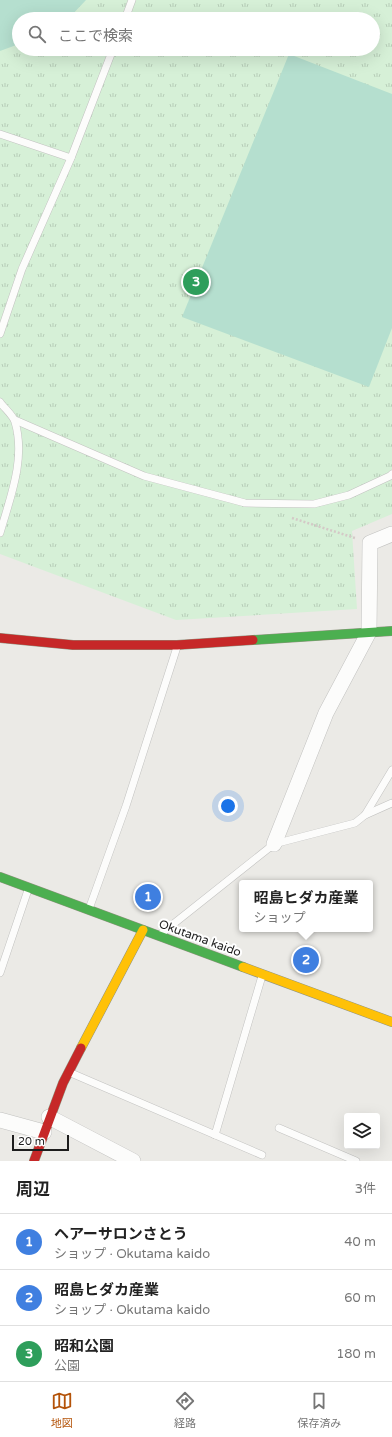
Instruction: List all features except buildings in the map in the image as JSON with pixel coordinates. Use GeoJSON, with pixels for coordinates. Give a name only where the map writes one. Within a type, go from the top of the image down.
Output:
{"type":"FeatureCollection","features":[{"type":"Feature","properties":{"kind":"street"},"geometry":{"type":"LineString","coordinates":[[274,844],[326,713],[369,632],[370,543],[392,534]]}},
{"type":"Feature","properties":{"kind":"street"},"geometry":{"type":"LineString","coordinates":[[0,638],[73,645],[177,645],[392,631]]}},
{"type":"Feature","properties":{"kind":"street","name":"Okutama kaido"},"geometry":{"type":"LineString","coordinates":[[0,876],[392,1022]]}},
{"type":"Feature","properties":{"kind":"street"},"geometry":{"type":"LineString","coordinates":[[34,1161],[44,1132],[69,1072],[143,930]]}},
{"type":"Feature","properties":{"kind":"street"},"geometry":{"type":"LineString","coordinates":[[50,1117],[133,1161]]}},
{"type":"Feature","properties":{"kind":"street"},"geometry":{"type":"LineString","coordinates":[[0,1120],[44,1132]]}},
{"type":"Feature","properties":{"kind":"lane"},"geometry":{"type":"LineString","coordinates":[[127,12],[132,0]]}},
{"type":"Feature","properties":{"kind":"lane"},"geometry":{"type":"LineString","coordinates":[[0,334],[22,269],[71,158],[110,56]]}},
{"type":"Feature","properties":{"kind":"lane"},"geometry":{"type":"LineString","coordinates":[[0,134],[71,158]]}},
{"type":"Feature","properties":{"kind":"lane"},"geometry":{"type":"LineString","coordinates":[[0,402],[14,420],[144,476],[245,503],[314,504],[349,495],[392,474]]}},
{"type":"Feature","properties":{"kind":"lane"},"geometry":{"type":"LineString","coordinates":[[0,533],[17,475],[18,446],[14,420]]}},
{"type":"Feature","properties":{"kind":"lane"},"geometry":{"type":"LineString","coordinates":[[89,909],[126,806],[177,645]]}},
{"type":"Feature","properties":{"kind":"lane"},"geometry":{"type":"LineString","coordinates":[[365,815],[392,770]]}},
{"type":"Feature","properties":{"kind":"lane"},"geometry":{"type":"LineString","coordinates":[[158,936],[274,844],[355,823],[365,815],[392,803]]}},
{"type":"Feature","properties":{"kind":"lane"},"geometry":{"type":"LineString","coordinates":[[0,973],[29,888]]}},
{"type":"Feature","properties":{"kind":"lane"},"geometry":{"type":"LineString","coordinates":[[215,1135],[263,975]]}},
{"type":"Feature","properties":{"kind":"lane"},"geometry":{"type":"LineString","coordinates":[[69,1072],[262,1155]]}},
{"type":"Feature","properties":{"kind":"lane"},"geometry":{"type":"LineString","coordinates":[[279,1128],[356,1161]]}},
{"type":"Feature","properties":{"kind":"path"},"geometry":{"type":"LineString","coordinates":[[289,517],[370,543]]}},
{"type":"Feature","properties":{"kind":"green space"},"geometry":{"type":"Polygon","coordinates":[[[0,0],[392,0],[392,514],[352,531],[357,609],[176,620],[0,554],[0,0]]]}},
{"type":"Feature","properties":{"kind":"green space"},"geometry":{"type":"Polygon","coordinates":[[[0,0],[86,0],[75,12],[12,12],[12,47],[0,51],[0,0]]]}},
{"type":"Feature","properties":{"kind":"green space"},"geometry":{"type":"Polygon","coordinates":[[[288,56],[294,56],[392,94],[392,328],[369,387],[182,317],[288,56]]]}},
{"type":"Feature","properties":{"kind":"traffic: fast"},"geometry":{"type":"LineString","coordinates":[[253,640],[392,631]]}},
{"type":"Feature","properties":{"kind":"traffic: fast"},"geometry":{"type":"LineString","coordinates":[[0,877],[243,967]]}},
{"type":"Feature","properties":{"kind":"traffic: slow"},"geometry":{"type":"LineString","coordinates":[[81,1048],[143,930]]}},
{"type":"Feature","properties":{"kind":"traffic: slow"},"geometry":{"type":"LineString","coordinates":[[243,967],[392,1022]]}},
{"type":"Feature","properties":{"kind":"traffic: jam"},"geometry":{"type":"LineString","coordinates":[[0,638],[73,645],[177,645],[253,640]]}},
{"type":"Feature","properties":{"kind":"traffic: jam"},"geometry":{"type":"LineString","coordinates":[[34,1161],[63,1083],[81,1048]]}},
{"type":"Feature","properties":{"kind":"place","name":"昭和公園"},"geometry":{"type":"Point","coordinates":[196,282]}},
{"type":"Feature","properties":{"kind":"place","name":"ヘアーサロンさとう"},"geometry":{"type":"Point","coordinates":[148,897]}},
{"type":"Feature","properties":{"kind":"place","name":"昭島ヒダカ産業"},"geometry":{"type":"Point","coordinates":[306,960]}}]}
